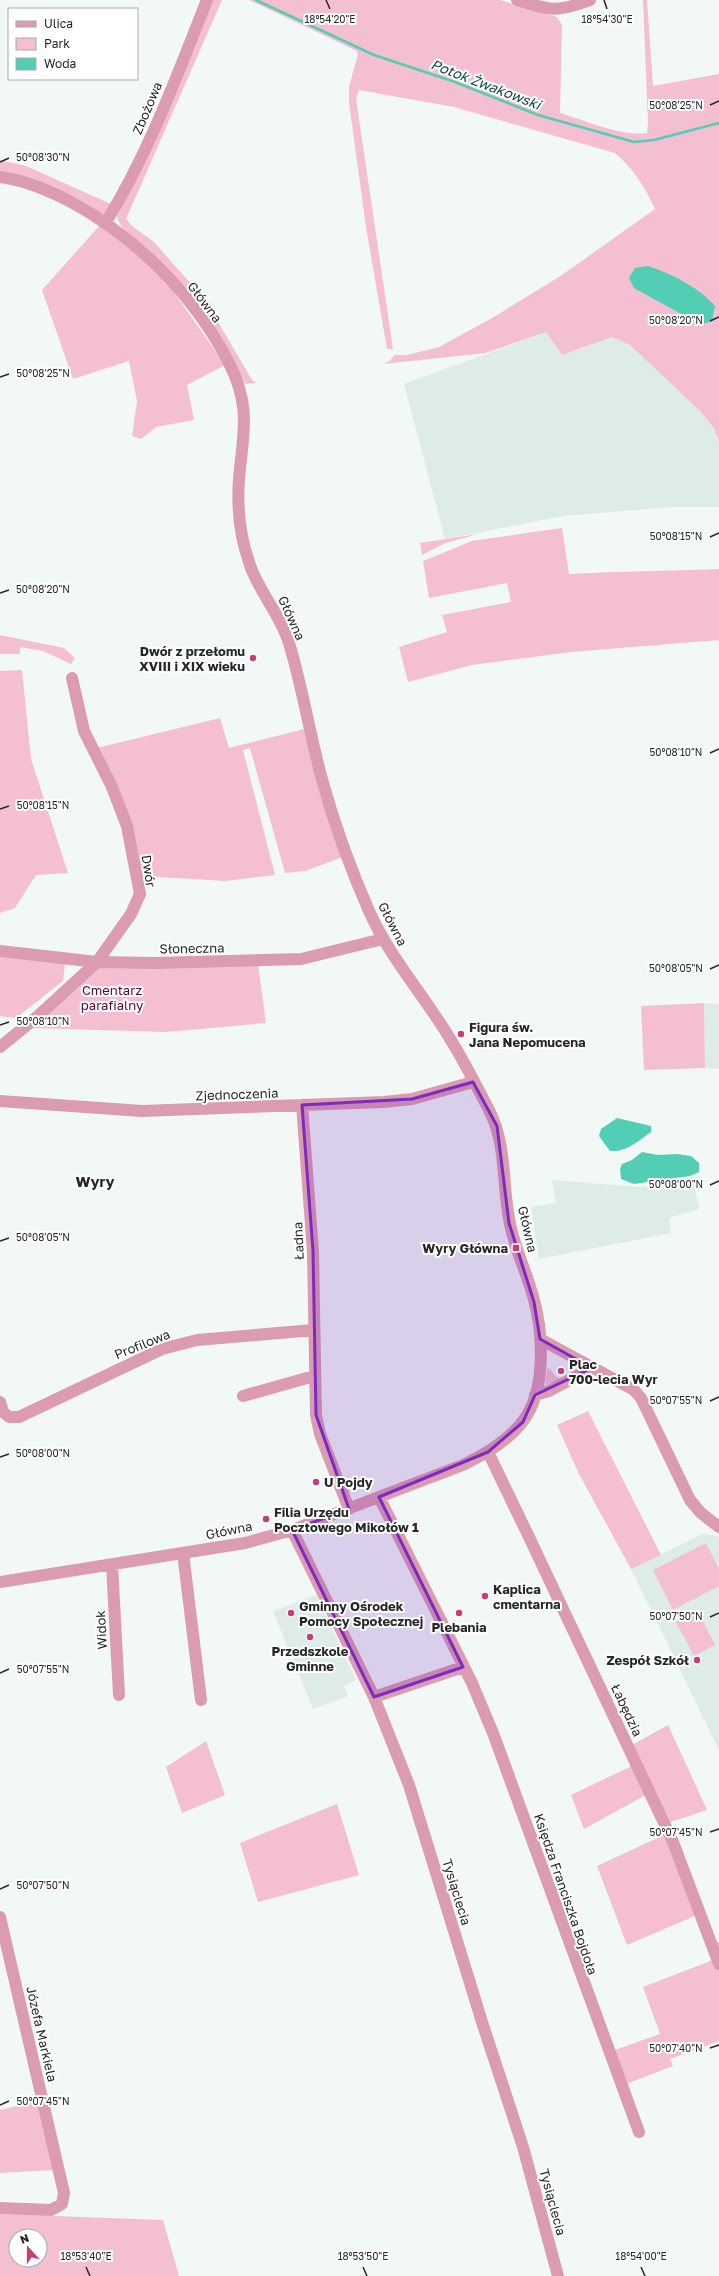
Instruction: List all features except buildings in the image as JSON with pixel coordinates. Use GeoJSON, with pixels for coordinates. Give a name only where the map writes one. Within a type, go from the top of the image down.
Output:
{"type":"FeatureCollection","features":[{"type":"Feature","properties":{"kind":"street","name":"Zbożowa"},"geometry":{"type":"LineString","coordinates":[[106,222],[127,189],[207,0]]}},
{"type":"Feature","properties":{"kind":"street"},"geometry":{"type":"LineString","coordinates":[[518,0],[548,10],[560,10],[590,0]]}},
{"type":"Feature","properties":{"kind":"street","name":"Główna"},"geometry":{"type":"LineString","coordinates":[[0,176],[18,179],[56,194],[106,222],[153,260],[180,291],[208,329],[236,377],[245,411],[246,426],[238,497],[240,524],[249,563],[288,639],[323,785],[350,861],[383,939],[445,1030],[496,1126],[509,1223],[534,1302],[540,1339],[540,1366],[535,1395],[523,1422],[488,1452],[463,1465],[292,1530],[245,1543],[0,1582]]}},
{"type":"Feature","properties":{"kind":"street","name":"Dwór"},"geometry":{"type":"LineString","coordinates":[[0,1047],[38,1016],[97,962],[131,914],[140,894],[139,882],[127,826],[112,787],[84,731],[72,678]]}},
{"type":"Feature","properties":{"kind":"street","name":"Słoneczna"},"geometry":{"type":"LineString","coordinates":[[0,951],[97,962],[156,963],[301,959],[383,939]]}},
{"type":"Feature","properties":{"kind":"street","name":"Zjednoczenia"},"geometry":{"type":"LineString","coordinates":[[0,1101],[142,1111],[384,1102],[412,1099],[473,1082]]}},
{"type":"Feature","properties":{"kind":"street","name":"Ładna"},"geometry":{"type":"LineString","coordinates":[[302,1105],[313,1243],[314,1376],[316,1415],[320,1434],[349,1509]]}},
{"type":"Feature","properties":{"kind":"street","name":"Profilowa"},"geometry":{"type":"LineString","coordinates":[[0,1402],[2,1412],[9,1417],[19,1418],[162,1349],[197,1340],[314,1330]]}},
{"type":"Feature","properties":{"kind":"street"},"geometry":{"type":"LineString","coordinates":[[540,1339],[592,1368],[623,1383],[642,1398],[690,1500],[701,1513],[719,1527]]}},
{"type":"Feature","properties":{"kind":"street"},"geometry":{"type":"LineString","coordinates":[[535,1395],[549,1391],[592,1368]]}},
{"type":"Feature","properties":{"kind":"street"},"geometry":{"type":"LineString","coordinates":[[243,1396],[314,1376]]}},
{"type":"Feature","properties":{"kind":"street","name":"Łabędzia"},"geometry":{"type":"LineString","coordinates":[[488,1452],[530,1537],[673,1842],[719,1964]]}},
{"type":"Feature","properties":{"kind":"street","name":"Księdza Franciszka Bojdoła"},"geometry":{"type":"LineString","coordinates":[[379,1497],[472,1683],[499,1748],[639,2132]]}},
{"type":"Feature","properties":{"kind":"street","name":"Tysiąclecia"},"geometry":{"type":"LineString","coordinates":[[292,1530],[374,1697],[409,1785],[482,2022],[523,2147],[558,2276]]}},
{"type":"Feature","properties":{"kind":"street"},"geometry":{"type":"LineString","coordinates":[[183,1553],[201,1700]]}},
{"type":"Feature","properties":{"kind":"street","name":"Widok"},"geometry":{"type":"LineString","coordinates":[[112,1564],[119,1695]]}},
{"type":"Feature","properties":{"kind":"street"},"geometry":{"type":"LineString","coordinates":[[374,1697],[463,1667]]}},
{"type":"Feature","properties":{"kind":"street","name":"Józefa Markiela"},"geometry":{"type":"LineString","coordinates":[[0,1917],[64,2193],[62,2204],[51,2210],[0,2208]]}},
{"type":"Feature","properties":{"kind":"highlighted area"},"geometry":{"type":"Polygon","coordinates":[[[473,1082],[497,1126],[509,1223],[534,1302],[540,1339],[592,1368],[535,1395],[523,1422],[488,1452],[379,1497],[463,1667],[374,1697],[292,1530],[349,1509],[316,1415],[313,1251],[302,1105],[412,1099],[473,1082]]]}},
{"type":"Feature","properties":{"kind":"shaded area"},"geometry":{"type":"Polygon","coordinates":[[[546,332],[562,355],[612,337],[630,345],[700,411],[714,428],[719,442],[719,507],[673,507],[564,516],[445,539],[404,384],[546,332]]]}},
{"type":"Feature","properties":{"kind":"shaded area"},"geometry":{"type":"Polygon","coordinates":[[[704,1003],[719,1004],[719,1069],[705,1068],[704,1003]]]}},
{"type":"Feature","properties":{"kind":"shaded area"},"geometry":{"type":"Polygon","coordinates":[[[693,1177],[699,1209],[669,1218],[671,1233],[539,1259],[531,1207],[556,1203],[552,1180],[640,1187],[693,1177]]]}},
{"type":"Feature","properties":{"kind":"shaded area","name":"Zespół Szkół"},"geometry":{"type":"Polygon","coordinates":[[[702,1534],[718,1536],[719,1538],[719,1750],[631,1569],[702,1534]]]}},
{"type":"Feature","properties":{"kind":"shaded area","name":"Przedszkole Gminne"},"geometry":{"type":"Polygon","coordinates":[[[316,1595],[356,1680],[344,1686],[348,1696],[313,1709],[273,1611],[316,1595]]]}},
{"type":"Feature","properties":{"kind":"green space"},"geometry":{"type":"Polygon","coordinates":[[[211,0],[222,0],[126,219],[132,226],[154,242],[191,284],[218,322],[252,380],[256,383],[245,384],[230,356],[196,304],[161,262],[128,234],[119,222],[117,216],[211,0]]]}},
{"type":"Feature","properties":{"kind":"green space"},"geometry":{"type":"Polygon","coordinates":[[[249,0],[500,0],[557,17],[562,25],[560,113],[626,133],[637,134],[647,133],[648,123],[643,0],[647,0],[653,86],[719,74],[719,442],[714,428],[700,411],[630,345],[612,337],[562,355],[546,332],[485,353],[383,364],[390,361],[394,355],[407,355],[439,347],[494,317],[562,275],[655,209],[638,178],[628,165],[615,153],[454,107],[359,90],[356,99],[393,349],[387,349],[366,227],[349,103],[349,87],[358,54],[357,51],[249,0]]]}},
{"type":"Feature","properties":{"kind":"green space"},"geometry":{"type":"Polygon","coordinates":[[[0,160],[26,166],[111,204],[104,215],[19,175],[0,172],[0,160]]]}},
{"type":"Feature","properties":{"kind":"green space"},"geometry":{"type":"Polygon","coordinates":[[[100,225],[147,261],[171,288],[225,365],[187,385],[194,420],[156,427],[141,439],[132,436],[137,401],[129,361],[73,379],[42,290],[100,225]]]}},
{"type":"Feature","properties":{"kind":"green space"},"geometry":{"type":"Polygon","coordinates":[[[562,528],[569,574],[719,569],[719,640],[571,652],[472,665],[408,682],[399,647],[447,632],[442,615],[511,602],[507,583],[429,598],[423,561],[472,541],[562,528]]]}},
{"type":"Feature","properties":{"kind":"green space"},"geometry":{"type":"Polygon","coordinates":[[[478,534],[445,543],[422,555],[420,543],[478,534]]]}},
{"type":"Feature","properties":{"kind":"green space"},"geometry":{"type":"Polygon","coordinates":[[[0,635],[64,648],[75,658],[71,664],[43,651],[20,647],[20,654],[0,654],[0,635]]]}},
{"type":"Feature","properties":{"kind":"green space"},"geometry":{"type":"Polygon","coordinates":[[[22,670],[31,759],[68,873],[36,875],[15,908],[0,913],[0,671],[22,670]]]}},
{"type":"Feature","properties":{"kind":"green space"},"geometry":{"type":"Polygon","coordinates":[[[220,718],[229,748],[304,729],[343,857],[305,871],[285,873],[250,748],[243,750],[275,875],[225,881],[143,876],[129,816],[97,748],[220,718]]]}},
{"type":"Feature","properties":{"kind":"green space","name":"Cmentarz parafialny"},"geometry":{"type":"Polygon","coordinates":[[[0,955],[65,963],[63,981],[16,1018],[0,1016],[0,955]]]}},
{"type":"Feature","properties":{"kind":"green space"},"geometry":{"type":"Polygon","coordinates":[[[258,964],[266,1023],[166,1032],[30,1028],[98,965],[258,964]]]}},
{"type":"Feature","properties":{"kind":"green space"},"geometry":{"type":"Polygon","coordinates":[[[704,1003],[705,1068],[644,1070],[641,1006],[704,1003]]]}},
{"type":"Feature","properties":{"kind":"green space"},"geometry":{"type":"Polygon","coordinates":[[[547,1368],[550,1369],[556,1377],[563,1379],[545,1385],[547,1368]]]}},
{"type":"Feature","properties":{"kind":"green space"},"geometry":{"type":"Polygon","coordinates":[[[588,1411],[661,1555],[631,1569],[579,1474],[557,1425],[588,1411]]]}},
{"type":"Feature","properties":{"kind":"green space"},"geometry":{"type":"Polygon","coordinates":[[[706,1543],[719,1569],[719,1586],[673,1610],[653,1570],[706,1543]]]}},
{"type":"Feature","properties":{"kind":"green space"},"geometry":{"type":"Polygon","coordinates":[[[698,1611],[715,1645],[694,1656],[676,1622],[698,1611]]]}},
{"type":"Feature","properties":{"kind":"green space"},"geometry":{"type":"Polygon","coordinates":[[[668,1725],[707,1810],[668,1823],[655,1790],[584,1829],[571,1795],[634,1765],[632,1745],[668,1725]]]}},
{"type":"Feature","properties":{"kind":"green space"},"geometry":{"type":"Polygon","coordinates":[[[206,1741],[225,1795],[182,1813],[166,1767],[206,1741]]]}},
{"type":"Feature","properties":{"kind":"green space"},"geometry":{"type":"Polygon","coordinates":[[[337,1804],[359,1875],[258,1902],[240,1843],[337,1804]]]}},
{"type":"Feature","properties":{"kind":"green space"},"geometry":{"type":"Polygon","coordinates":[[[664,1835],[697,1915],[627,1945],[597,1866],[664,1835]]]}},
{"type":"Feature","properties":{"kind":"green space"},"geometry":{"type":"Polygon","coordinates":[[[719,1942],[719,2041],[670,2059],[673,2066],[626,2084],[612,2051],[660,2034],[643,1987],[713,1960],[714,1943],[719,1942]]]}},
{"type":"Feature","properties":{"kind":"green space"},"geometry":{"type":"Polygon","coordinates":[[[39,2101],[54,2170],[0,2173],[0,2110],[39,2101]]]}},
{"type":"Feature","properties":{"kind":"green space"},"geometry":{"type":"Polygon","coordinates":[[[0,2214],[163,2220],[179,2276],[0,2276],[0,2214]]]}},
{"type":"Feature","properties":{"kind":"water"},"geometry":{"type":"Polygon","coordinates":[[[648,266],[684,282],[709,299],[715,306],[712,321],[701,325],[634,288],[629,278],[635,268],[648,266]]]}},
{"type":"Feature","properties":{"kind":"water"},"geometry":{"type":"Polygon","coordinates":[[[617,1118],[651,1126],[651,1132],[627,1148],[610,1151],[599,1136],[601,1129],[617,1118]]]}},
{"type":"Feature","properties":{"kind":"water"},"geometry":{"type":"Polygon","coordinates":[[[642,1152],[658,1155],[677,1154],[691,1156],[699,1163],[699,1172],[690,1176],[634,1184],[621,1179],[620,1169],[622,1164],[632,1160],[642,1152]]]}},
{"type":"Feature","properties":{"kind":"waterway","name":"Potok Żwakowski"},"geometry":{"type":"LineString","coordinates":[[256,0],[374,55],[455,82],[538,115],[634,142],[654,140],[719,123]]}},
{"type":"Feature","properties":{"kind":"place","name":"Dwór z przełomu XVIII i XIX wieku"},"geometry":{"type":"Point","coordinates":[253,658]}},
{"type":"Feature","properties":{"kind":"place","name":"Figura św. Jana Nepomucena"},"geometry":{"type":"Point","coordinates":[461,1034]}},
{"type":"Feature","properties":{"kind":"place","name":"Wyry Główna"},"geometry":{"type":"Point","coordinates":[516,1248]}},
{"type":"Feature","properties":{"kind":"place","name":"Plac 700-lecia Wyr"},"geometry":{"type":"Point","coordinates":[561,1371]}},
{"type":"Feature","properties":{"kind":"place","name":"U Pojdy"},"geometry":{"type":"Point","coordinates":[316,1482]}},
{"type":"Feature","properties":{"kind":"place","name":"Filia Urzędu Pocztowego Mikołów 1"},"geometry":{"type":"Point","coordinates":[266,1519]}},
{"type":"Feature","properties":{"kind":"place","name":"Kaplica cmentarna"},"geometry":{"type":"Point","coordinates":[485,1596]}},
{"type":"Feature","properties":{"kind":"place","name":"Gminny Ośrodek Pomocy Społecznej"},"geometry":{"type":"Point","coordinates":[291,1613]}},
{"type":"Feature","properties":{"kind":"place","name":"Plebania"},"geometry":{"type":"Point","coordinates":[459,1613]}},
{"type":"Feature","properties":{"kind":"place","name":"Przedszkole Gminne"},"geometry":{"type":"Point","coordinates":[310,1637]}},
{"type":"Feature","properties":{"kind":"place","name":"Zespół Szkół"},"geometry":{"type":"Point","coordinates":[697,1660]}},
{"type":"Feature","properties":{"kind":"district","name":"Wyry"},"geometry":{"type":"Point","coordinates":[95,1181]}}]}
